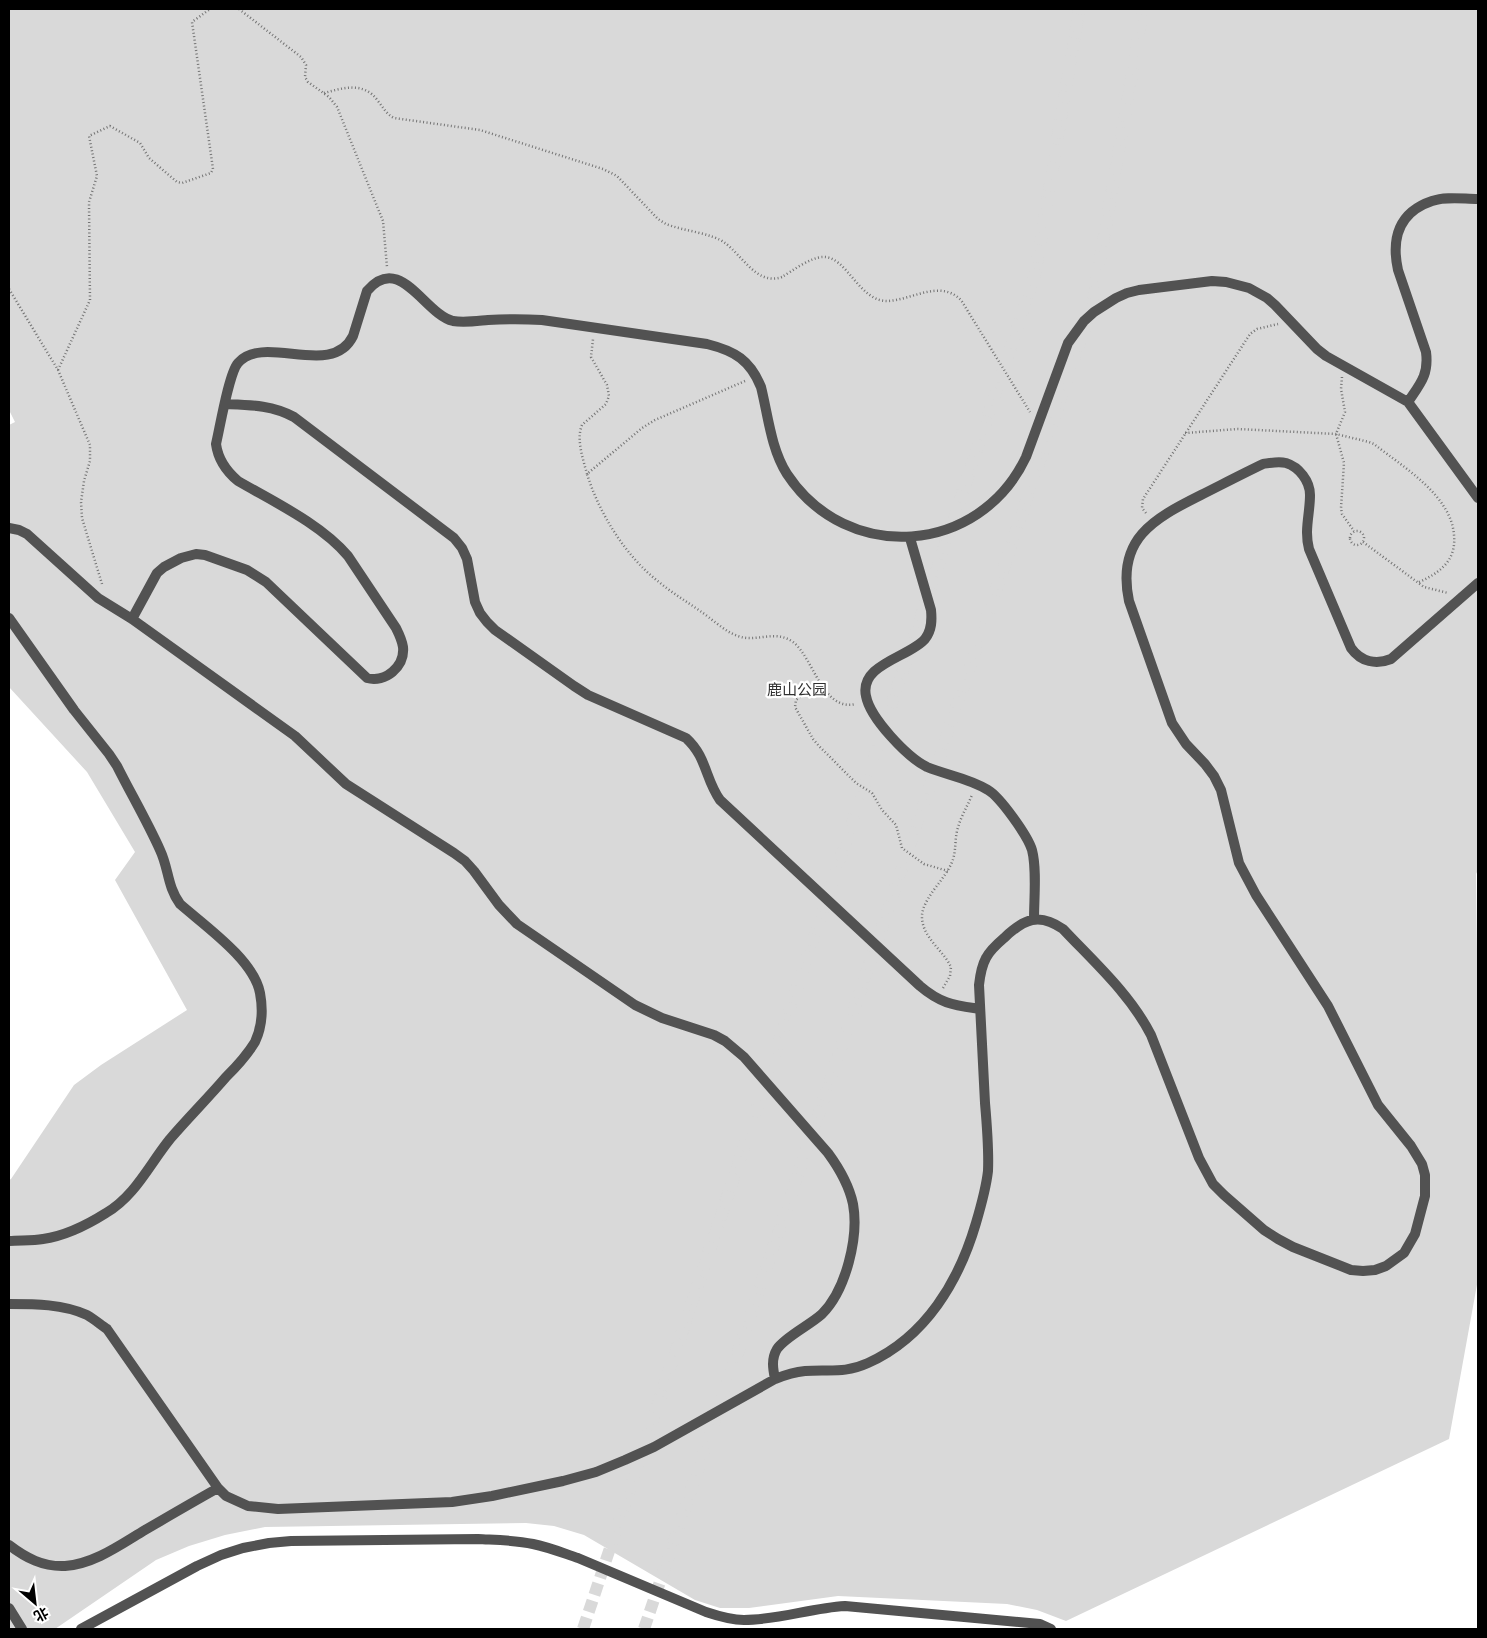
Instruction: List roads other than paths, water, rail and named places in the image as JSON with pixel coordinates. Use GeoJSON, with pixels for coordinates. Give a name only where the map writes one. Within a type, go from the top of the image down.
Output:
{"type":"FeatureCollection","features":[{"type":"Feature","properties":{"kind":"street"},"geometry":{"type":"LineString","coordinates":[[1408,402],[1425,376],[1428,361],[1398,270],[1395,246],[1396,234],[1410,214],[1432,201],[1478,199]]}},
{"type":"Feature","properties":{"kind":"street"},"geometry":{"type":"LineString","coordinates":[[132,619],[152,581],[164,567],[181,558],[196,554],[205,555],[247,570],[266,582],[366,678],[382,679],[396,668],[401,661],[403,646],[396,628],[348,556],[323,532],[238,481],[225,467],[217,452],[216,444],[234,368],[243,358],[258,352],[324,355],[332,354],[345,348],[353,336],[367,291],[372,286],[388,279],[404,282],[441,316],[456,321],[542,320],[708,344],[734,352],[743,359],[757,376],[780,459],[787,473],[804,495],[827,513],[857,529],[887,537],[910,538],[940,532],[956,526],[988,506],[1012,483],[1020,470],[1038,425],[1063,353],[1074,333],[1094,312],[1116,298],[1139,290],[1212,281],[1226,282],[1258,293],[1275,305],[1317,349],[1408,402],[1478,498]]}},
{"type":"Feature","properties":{"kind":"street"},"geometry":{"type":"LineString","coordinates":[[225,404],[270,407],[294,417],[454,538],[462,548],[467,559],[475,602],[480,613],[495,630],[588,694],[686,738],[698,751],[712,786],[720,800],[920,986],[937,999],[953,1005],[980,1009]]}},
{"type":"Feature","properties":{"kind":"street"},"geometry":{"type":"LineString","coordinates":[[9,1304],[35,1304],[65,1308],[88,1316],[107,1329],[218,1488],[226,1496],[248,1506],[278,1509],[452,1502],[501,1494],[596,1472],[654,1447],[775,1379],[805,1371],[842,1371],[862,1366],[882,1356],[910,1336],[923,1323],[940,1301],[963,1262],[975,1226],[988,1172],[979,985],[981,970],[985,959],[994,948],[1013,930],[1023,923],[1034,919],[1054,922],[1063,928],[1121,991],[1143,1020],[1155,1044],[1198,1158],[1213,1184],[1224,1195],[1264,1230],[1293,1247],[1351,1270],[1375,1270],[1386,1266],[1404,1253],[1415,1234],[1425,1196],[1426,1175],[1422,1164],[1411,1146],[1378,1105],[1328,1006],[1256,895],[1239,863],[1221,790],[1205,764],[1179,734],[1167,711],[1129,601],[1127,588],[1129,561],[1139,536],[1173,509],[1263,464],[1275,462],[1286,463],[1295,468],[1303,475],[1307,483],[1310,495],[1306,538],[1309,549],[1351,648],[1360,658],[1375,663],[1391,659],[1478,583]]}},
{"type":"Feature","properties":{"kind":"street"},"geometry":{"type":"LineString","coordinates":[[9,528],[27,534],[86,588],[295,736],[346,784],[465,861],[507,915],[517,924],[635,1005],[662,1018],[714,1035],[725,1041],[744,1057],[828,1153],[843,1177],[853,1203],[854,1234],[852,1249],[840,1285],[832,1302],[812,1322],[777,1349],[773,1366],[775,1379]]}},
{"type":"Feature","properties":{"kind":"street"},"geometry":{"type":"LineString","coordinates":[[910,538],[931,610],[930,629],[926,638],[919,644],[884,664],[874,672],[868,682],[865,693],[876,718],[916,760],[926,766],[988,790],[996,797],[1029,842],[1033,852],[1034,919]]}},
{"type":"Feature","properties":{"kind":"street"},"geometry":{"type":"LineString","coordinates":[[9,618],[74,710],[117,766],[161,851],[170,888],[174,896],[180,904],[237,954],[246,965],[260,992],[262,1009],[261,1025],[245,1057],[169,1140],[139,1183],[125,1198],[108,1213],[68,1233],[43,1239],[9,1241]]}},
{"type":"Feature","properties":{"kind":"street"},"geometry":{"type":"LineString","coordinates":[[9,1546],[25,1557],[37,1562],[64,1566],[80,1564],[109,1551],[218,1488]]}},
{"type":"Feature","properties":{"kind":"street"},"geometry":{"type":"LineString","coordinates":[[81,1629],[196,1566],[243,1548],[291,1541],[478,1539],[506,1540],[533,1544],[557,1551],[706,1612],[742,1620],[761,1619],[845,1606],[1040,1624],[1051,1629]]}},
{"type":"Feature","properties":{"kind":"street"},"geometry":{"type":"LineString","coordinates":[[9,1608],[22,1629]]}},
{"type":"Feature","properties":{"kind":"tunnel"},"geometry":{"type":"LineString","coordinates":[[583,1629],[1035,275],[1079,9]]}},
{"type":"Feature","properties":{"kind":"tunnel"},"geometry":{"type":"LineString","coordinates":[[644,1629],[1092,307],[1143,9]]}},
{"type":"Feature","properties":{"kind":"park label","name":"鹿山公园"},"geometry":{"type":"Point","coordinates":[797,690]}}]}
